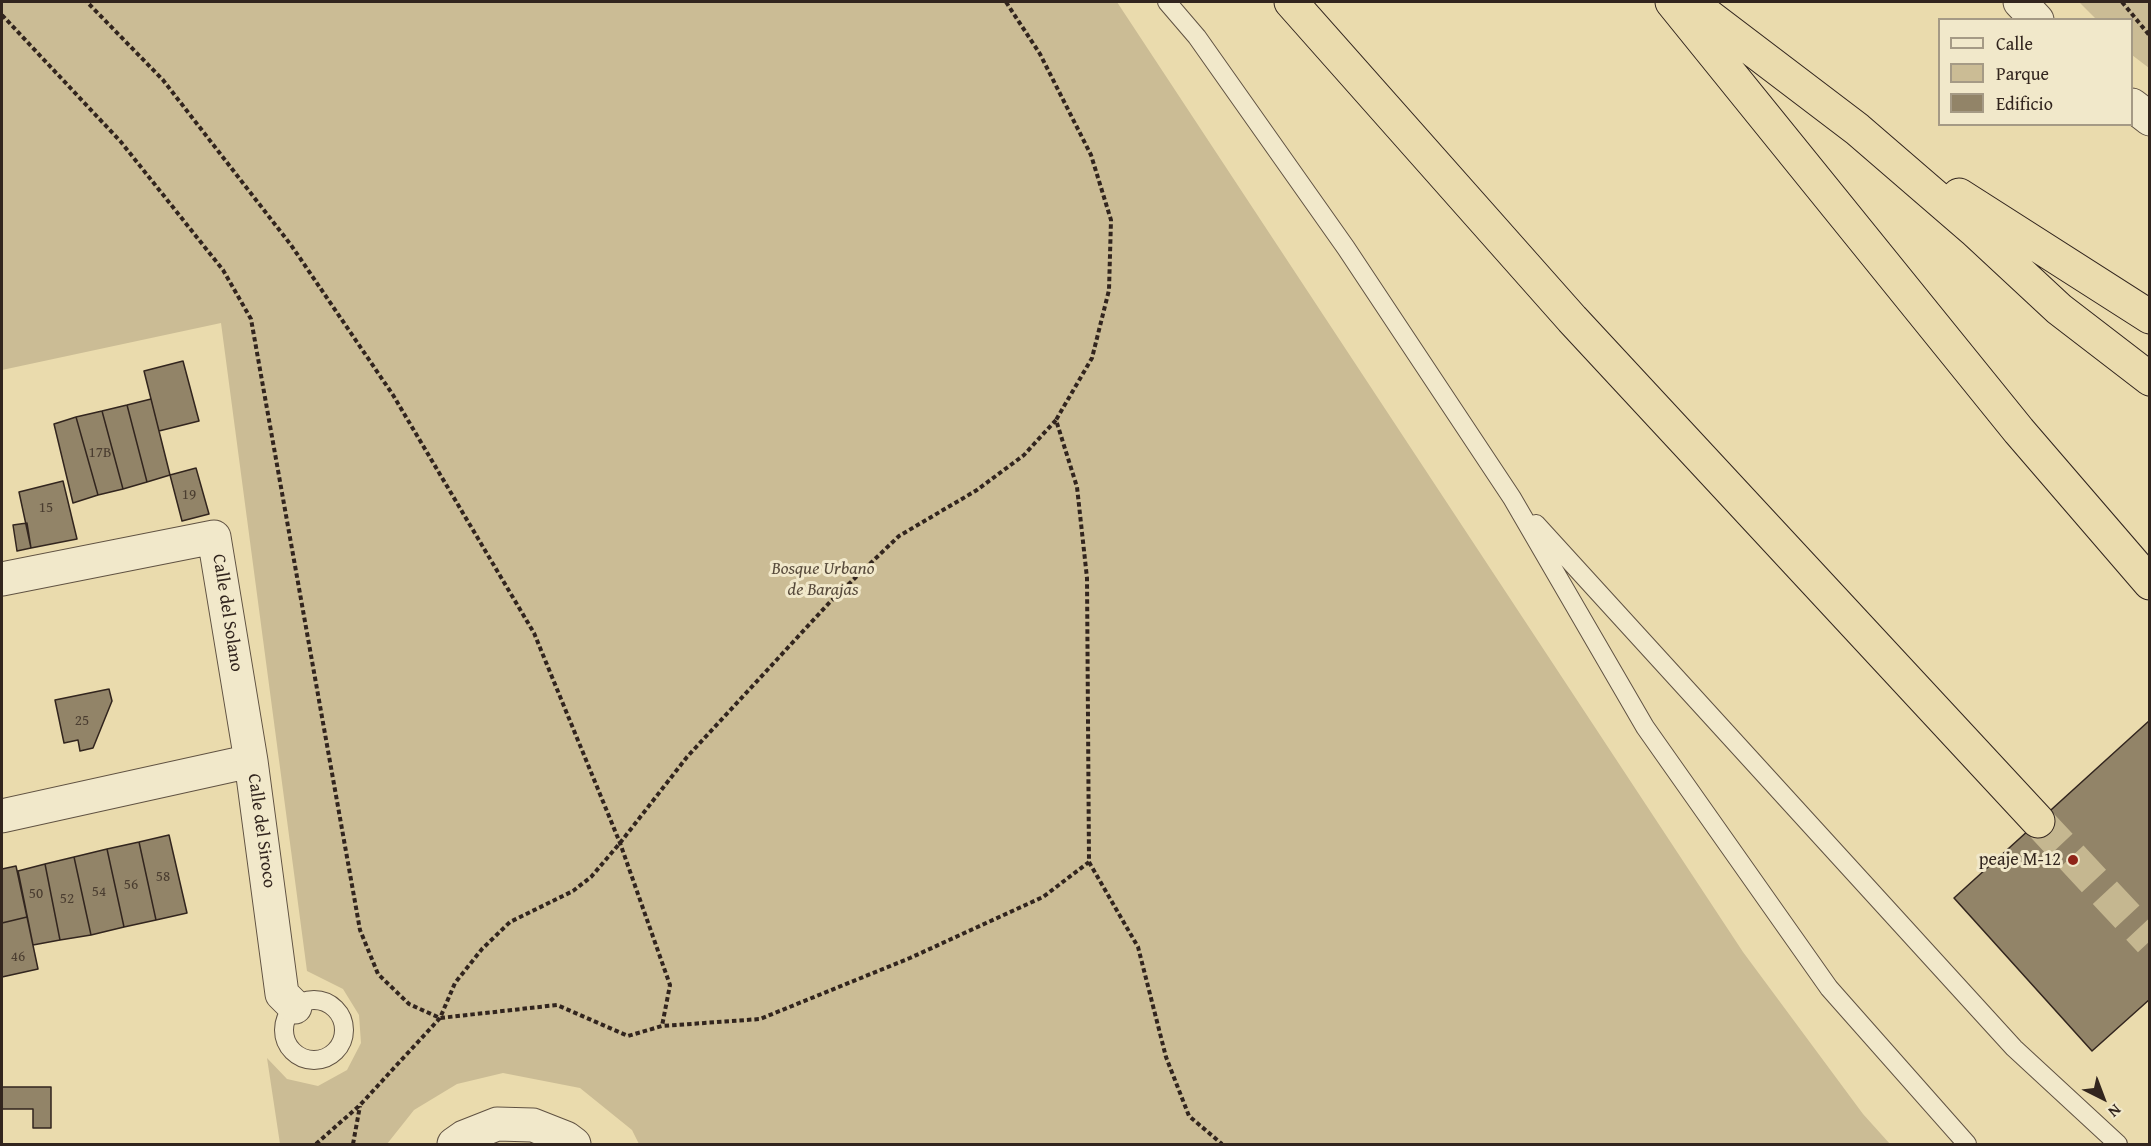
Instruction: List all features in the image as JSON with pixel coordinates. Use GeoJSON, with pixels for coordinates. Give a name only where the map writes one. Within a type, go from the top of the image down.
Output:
{"type":"FeatureCollection","features":[{"type":"Feature","properties":{"kind":"highway"},"geometry":{"type":"LineString","coordinates":[[1672,2],[2019,431],[2150,583]]}},
{"type":"Feature","properties":{"kind":"highway"},"geometry":{"type":"LineString","coordinates":[[1690,2],[1857,129],[1974,230],[2059,309],[2150,379]]}},
{"type":"Feature","properties":{"kind":"highway"},"geometry":{"type":"LineString","coordinates":[[1300,9],[1572,319],[2038,821]]}},
{"type":"Feature","properties":{"kind":"highway"},"geometry":{"type":"LineString","coordinates":[[1857,129],[2150,317]]}},
{"type":"Feature","properties":{"kind":"street"},"geometry":{"type":"LineString","coordinates":[[2020,2],[2035,18]]}},
{"type":"Feature","properties":{"kind":"street"},"geometry":{"type":"LineString","coordinates":[[2133,106],[2150,119]]}},
{"type":"Feature","properties":{"kind":"street","name":"Calle del Solano"},"geometry":{"type":"LineString","coordinates":[[2,579],[214,537],[252,761]]}},
{"type":"Feature","properties":{"kind":"street","name":"Calle del Siroco"},"geometry":{"type":"LineString","coordinates":[[2,816],[252,761],[282,994],[295,1007]]}},
{"type":"Feature","properties":{"kind":"street"},"geometry":{"type":"LineString","coordinates":[[454,1144],[464,1137],[497,1124],[533,1125],[566,1138],[574,1144]]}},
{"type":"Feature","properties":{"kind":"lane"},"geometry":{"type":"LineString","coordinates":[[1167,2],[1197,37],[1346,248],[1512,498],[1645,727],[1829,988],[1967,1144]]}},
{"type":"Feature","properties":{"kind":"lane"},"geometry":{"type":"LineString","coordinates":[[1512,498],[2014,1048],[2118,1144]]}},
{"type":"Feature","properties":{"kind":"path"},"geometry":{"type":"LineString","coordinates":[[87,2],[163,80],[291,245],[393,395],[534,633],[620,843],[670,985],[662,1026]]}},
{"type":"Feature","properties":{"kind":"path"},"geometry":{"type":"LineString","coordinates":[[316,1144],[360,1105],[440,1018],[455,983],[482,949],[510,922],[573,891],[591,877],[687,757],[830,602],[899,537],[987,483],[1024,455],[1056,420],[1092,358],[1109,290],[1111,220],[1090,155],[1040,54],[1006,2]]}},
{"type":"Feature","properties":{"kind":"path"},"geometry":{"type":"LineString","coordinates":[[2122,2],[2150,36]]}},
{"type":"Feature","properties":{"kind":"path"},"geometry":{"type":"LineString","coordinates":[[2,15],[121,142],[224,270],[251,319],[360,930],[378,974],[409,1004],[440,1018],[557,1005],[628,1036],[662,1026],[760,1019],[910,958],[1043,897],[1089,862]]}},
{"type":"Feature","properties":{"kind":"path"},"geometry":{"type":"LineString","coordinates":[[1056,420],[1077,487],[1087,578],[1089,862],[1138,947],[1166,1057],[1189,1116],[1222,1144]]}},
{"type":"Feature","properties":{"kind":"path"},"geometry":{"type":"LineString","coordinates":[[354,1144],[360,1105]]}},
{"type":"Feature","properties":{"kind":"green space","name":"Bosque Urbano de Barajas"},"geometry":{"type":"Polygon","coordinates":[[[2,2],[1117,2],[1743,952],[1863,1114],[1890,1144],[639,1144],[632,1130],[580,1088],[503,1073],[457,1084],[414,1110],[387,1144],[280,1144],[267,1058],[287,1079],[318,1086],[347,1070],[361,1043],[359,1015],[343,989],[307,971],[221,323],[2,370],[2,2]]]}},
{"type":"Feature","properties":{"kind":"green space"},"geometry":{"type":"Polygon","coordinates":[[[2079,2],[2149,2],[2149,68],[2133,56],[2133,18],[2095,18],[2079,2]]]}},
{"type":"Feature","properties":{"kind":"building"},"geometry":{"type":"Polygon","coordinates":[[[183,361],[199,421],[159,431],[144,371],[183,361]]]}},
{"type":"Feature","properties":{"kind":"building"},"geometry":{"type":"Polygon","coordinates":[[[151,399],[170,475],[147,482],[127,405],[151,399]]]}},
{"type":"Feature","properties":{"kind":"building"},"geometry":{"type":"Polygon","coordinates":[[[127,405],[147,482],[123,489],[102,411],[127,405]]]}},
{"type":"Feature","properties":{"kind":"building"},"geometry":{"type":"Polygon","coordinates":[[[102,411],[123,489],[98,495],[76,417],[102,411]]]}},
{"type":"Feature","properties":{"kind":"building"},"geometry":{"type":"Polygon","coordinates":[[[76,417],[98,495],[73,503],[54,424],[76,417]]]}},
{"type":"Feature","properties":{"kind":"building"},"geometry":{"type":"Polygon","coordinates":[[[196,468],[209,514],[182,521],[170,475],[196,468]]]}},
{"type":"Feature","properties":{"kind":"building"},"geometry":{"type":"Polygon","coordinates":[[[63,481],[77,539],[31,548],[19,492],[63,481]]]}},
{"type":"Feature","properties":{"kind":"building"},"geometry":{"type":"Polygon","coordinates":[[[27,523],[31,548],[17,551],[13,525],[27,523]]]}},
{"type":"Feature","properties":{"kind":"building"},"geometry":{"type":"Polygon","coordinates":[[[109,689],[112,701],[93,748],[80,751],[78,740],[64,743],[55,700],[109,689]]]}},
{"type":"Feature","properties":{"kind":"building","name":"peaje M-12"},"geometry":{"type":"Polygon","coordinates":[[[2150,720],[2150,999],[2092,1051],[1954,898],[2150,720]]]}},
{"type":"Feature","properties":{"kind":"building"},"geometry":{"type":"Polygon","coordinates":[[[169,835],[187,913],[156,920],[139,842],[169,835]]]}},
{"type":"Feature","properties":{"kind":"building"},"geometry":{"type":"Polygon","coordinates":[[[139,842],[156,920],[124,927],[107,849],[139,842]]]}},
{"type":"Feature","properties":{"kind":"building"},"geometry":{"type":"Polygon","coordinates":[[[107,849],[124,927],[91,935],[74,857],[107,849]]]}},
{"type":"Feature","properties":{"kind":"building"},"geometry":{"type":"Polygon","coordinates":[[[74,857],[91,935],[60,940],[45,864],[74,857]]]}},
{"type":"Feature","properties":{"kind":"building"},"geometry":{"type":"Polygon","coordinates":[[[45,864],[60,940],[33,945],[18,871],[45,864]]]}},
{"type":"Feature","properties":{"kind":"building"},"geometry":{"type":"Polygon","coordinates":[[[16,866],[27,917],[2,923],[2,869],[16,866]]]}},
{"type":"Feature","properties":{"kind":"building"},"geometry":{"type":"Polygon","coordinates":[[[27,917],[38,969],[2,977],[2,923],[27,917]]]}},
{"type":"Feature","properties":{"kind":"building"},"geometry":{"type":"Polygon","coordinates":[[[2,1087],[51,1087],[51,1128],[33,1128],[33,1109],[2,1109],[2,1087]]]}},
{"type":"Feature","properties":{"kind":"tunnel"},"geometry":{"type":"LineString","coordinates":[[2038,821],[2150,941]]}},
{"type":"Feature","properties":{"kind":"place","name":"peaje M-12"},"geometry":{"type":"Point","coordinates":[2073,860]}}]}
